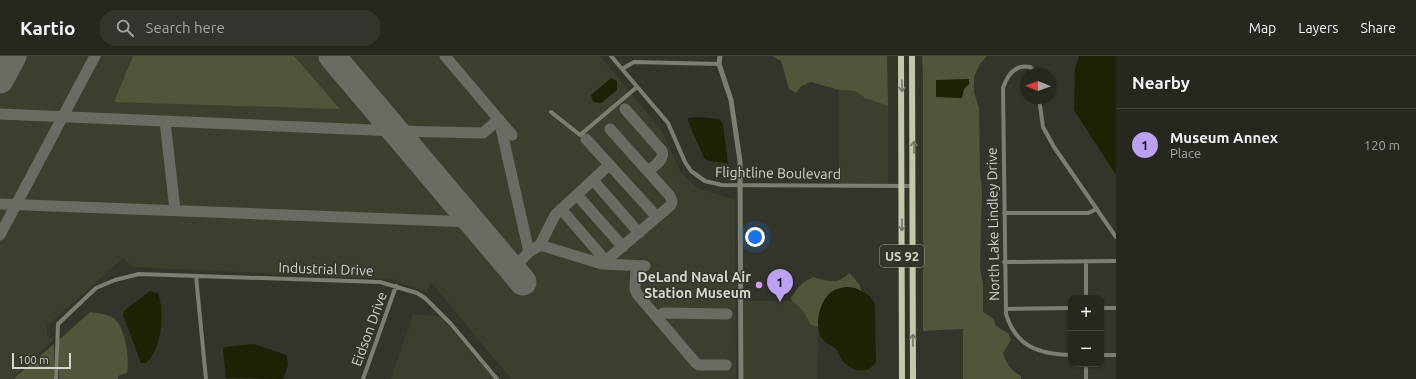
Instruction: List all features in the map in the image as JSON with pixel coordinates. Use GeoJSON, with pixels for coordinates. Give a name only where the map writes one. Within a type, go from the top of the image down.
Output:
{"type":"FeatureCollection","features":[{"type":"Feature","properties":{"kind":"main road","name":"US 92"},"geometry":{"type":"LineString","coordinates":[[901,56],[902,379]]}},
{"type":"Feature","properties":{"kind":"main road","name":"US 92"},"geometry":{"type":"LineString","coordinates":[[912,56],[913,379]]}},
{"type":"Feature","properties":{"kind":"main road"},"geometry":{"type":"LineString","coordinates":[[902,368],[906,379]]}},
{"type":"Feature","properties":{"kind":"street","name":"Flightline Boulevard"},"geometry":{"type":"LineString","coordinates":[[611,56],[668,124],[685,162],[696,177],[714,184],[913,186]]}},
{"type":"Feature","properties":{"kind":"street"},"geometry":{"type":"LineString","coordinates":[[719,57],[719,64],[731,100],[740,161],[742,379]]}},
{"type":"Feature","properties":{"kind":"street"},"geometry":{"type":"LineString","coordinates":[[622,69],[634,62],[719,64]]}},
{"type":"Feature","properties":{"kind":"street","name":"North Lake Lindley Drive"},"geometry":{"type":"LineString","coordinates":[[1031,68],[1021,66],[1011,72],[1003,88],[1004,262],[1006,309],[1009,325],[1021,340],[1033,349],[1050,355],[1068,355]]}},
{"type":"Feature","properties":{"kind":"street"},"geometry":{"type":"LineString","coordinates":[[551,112],[580,135],[637,87]]}},
{"type":"Feature","properties":{"kind":"street"},"geometry":{"type":"LineString","coordinates":[[1040,104],[1043,127],[1054,147],[1116,237]]}},
{"type":"Feature","properties":{"kind":"street"},"geometry":{"type":"LineString","coordinates":[[1004,213],[1088,213],[1097,210]]}},
{"type":"Feature","properties":{"kind":"street"},"geometry":{"type":"LineString","coordinates":[[1086,261],[1086,295]]}},
{"type":"Feature","properties":{"kind":"street"},"geometry":{"type":"LineString","coordinates":[[1004,262],[1116,261]]}},
{"type":"Feature","properties":{"kind":"street","name":"Industrial Drive"},"geometry":{"type":"LineString","coordinates":[[56,379],[58,324],[96,288],[114,280],[139,274],[380,282],[396,286],[417,293],[431,303],[497,379]]}},
{"type":"Feature","properties":{"kind":"street"},"geometry":{"type":"LineString","coordinates":[[196,276],[206,379]]}},
{"type":"Feature","properties":{"kind":"street","name":"Eidson Drive"},"geometry":{"type":"LineString","coordinates":[[363,379],[396,286]]}},
{"type":"Feature","properties":{"kind":"street"},"geometry":{"type":"LineString","coordinates":[[1006,309],[1068,308]]}},
{"type":"Feature","properties":{"kind":"street"},"geometry":{"type":"LineString","coordinates":[[1104,308],[1116,308]]}},
{"type":"Feature","properties":{"kind":"street"},"geometry":{"type":"LineString","coordinates":[[1104,355],[1116,355]]}},
{"type":"Feature","properties":{"kind":"street"},"geometry":{"type":"LineString","coordinates":[[1086,367],[1086,379]]}},
{"type":"Feature","properties":{"kind":"shaded area"},"geometry":{"type":"Polygon","coordinates":[[[0,56],[600,56],[662,131],[681,173],[697,188],[735,200],[736,379],[511,379],[431,282],[427,292],[391,279],[133,267],[123,258],[47,326],[47,334],[53,340],[11,379],[0,379],[0,56]]]}},
{"type":"Feature","properties":{"kind":"shaded area"},"geometry":{"type":"Polygon","coordinates":[[[133,56],[294,56],[340,109],[114,102],[133,56]]]}},
{"type":"Feature","properties":{"kind":"shaded area"},"geometry":{"type":"Polygon","coordinates":[[[772,56],[887,56],[888,106],[865,98],[855,91],[839,90],[811,82],[801,86],[796,93],[789,89],[781,61],[772,56]]]}},
{"type":"Feature","properties":{"kind":"shaded area"},"geometry":{"type":"Polygon","coordinates":[[[922,56],[987,56],[980,64],[974,77],[974,92],[979,108],[980,173],[982,190],[980,268],[983,284],[983,312],[993,318],[996,326],[1008,333],[1011,340],[1003,353],[1009,366],[1014,372],[1021,376],[1021,379],[963,379],[963,329],[923,331],[922,56]]]}},
{"type":"Feature","properties":{"kind":"shaded area"},"geometry":{"type":"Polygon","coordinates":[[[1079,56],[1116,56],[1116,175],[1074,110],[1075,69],[1079,56]]]}},
{"type":"Feature","properties":{"kind":"shaded area"},"geometry":{"type":"Polygon","coordinates":[[[611,78],[617,81],[617,90],[601,103],[593,102],[591,95],[611,78]]]}},
{"type":"Feature","properties":{"kind":"shaded area"},"geometry":{"type":"Polygon","coordinates":[[[969,79],[969,84],[964,89],[962,98],[936,97],[936,80],[969,79]]]}},
{"type":"Feature","properties":{"kind":"shaded area"},"geometry":{"type":"Polygon","coordinates":[[[839,90],[855,91],[865,98],[888,106],[888,184],[839,184],[839,90]]]}},
{"type":"Feature","properties":{"kind":"shaded area"},"geometry":{"type":"Polygon","coordinates":[[[699,117],[719,119],[723,124],[728,163],[708,161],[704,158],[688,121],[688,118],[699,117]]]}},
{"type":"Feature","properties":{"kind":"shaded area"},"geometry":{"type":"Polygon","coordinates":[[[850,273],[859,284],[862,292],[857,289],[849,288],[829,295],[825,299],[821,308],[818,327],[811,325],[803,312],[792,301],[791,298],[796,291],[803,283],[813,277],[836,281],[850,273]]]}},
{"type":"Feature","properties":{"kind":"shaded area"},"geometry":{"type":"Polygon","coordinates":[[[846,287],[863,291],[873,300],[875,304],[876,362],[869,369],[855,370],[851,368],[841,359],[837,350],[821,337],[819,332],[819,313],[827,296],[833,291],[846,287]]]}},
{"type":"Feature","properties":{"kind":"shaded area"},"geometry":{"type":"Polygon","coordinates":[[[150,291],[158,293],[161,310],[161,330],[156,349],[146,363],[141,363],[123,315],[124,311],[150,291]]]}},
{"type":"Feature","properties":{"kind":"shaded area"},"geometry":{"type":"Polygon","coordinates":[[[744,301],[792,301],[799,305],[805,312],[811,325],[818,327],[817,379],[744,379],[744,301]]]}},
{"type":"Feature","properties":{"kind":"shaded area"},"geometry":{"type":"Polygon","coordinates":[[[90,312],[112,317],[120,326],[126,342],[128,360],[127,373],[118,376],[118,379],[59,379],[59,340],[90,312]]]}},
{"type":"Feature","properties":{"kind":"shaded area"},"geometry":{"type":"Polygon","coordinates":[[[413,315],[440,316],[494,379],[391,379],[413,315]]]}},
{"type":"Feature","properties":{"kind":"shaded area"},"geometry":{"type":"Polygon","coordinates":[[[54,344],[54,379],[13,379],[54,344]]]}},
{"type":"Feature","properties":{"kind":"shaded area"},"geometry":{"type":"Polygon","coordinates":[[[254,344],[287,356],[288,366],[283,379],[226,378],[223,349],[225,347],[254,344]]]}},
{"type":"Feature","properties":{"kind":"taxiway"},"geometry":{"type":"LineString","coordinates":[[0,235],[95,56]]}},
{"type":"Feature","properties":{"kind":"taxiway"},"geometry":{"type":"LineString","coordinates":[[445,56],[512,135]]}},
{"type":"Feature","properties":{"kind":"taxiway"},"geometry":{"type":"LineString","coordinates":[[625,109],[662,151],[663,154],[660,160],[648,171]]}},
{"type":"Feature","properties":{"kind":"taxiway"},"geometry":{"type":"LineString","coordinates":[[0,114],[396,131],[483,133],[499,119],[529,252],[513,269]]}},
{"type":"Feature","properties":{"kind":"taxiway"},"geometry":{"type":"LineString","coordinates":[[165,121],[175,210]]}},
{"type":"Feature","properties":{"kind":"taxiway"},"geometry":{"type":"LineString","coordinates":[[602,264],[671,205],[672,201],[670,196],[610,129]]}},
{"type":"Feature","properties":{"kind":"taxiway"},"geometry":{"type":"LineString","coordinates":[[586,139],[657,217]]}},
{"type":"Feature","properties":{"kind":"taxiway"},"geometry":{"type":"LineString","coordinates":[[540,245],[555,215],[609,165]]}},
{"type":"Feature","properties":{"kind":"taxiway"},"geometry":{"type":"LineString","coordinates":[[593,180],[639,233]]}},
{"type":"Feature","properties":{"kind":"taxiway"},"geometry":{"type":"LineString","coordinates":[[577,195],[623,247]]}},
{"type":"Feature","properties":{"kind":"taxiway"},"geometry":{"type":"LineString","coordinates":[[0,204],[473,222]]}},
{"type":"Feature","properties":{"kind":"taxiway"},"geometry":{"type":"LineString","coordinates":[[561,209],[606,261]]}},
{"type":"Feature","properties":{"kind":"taxiway"},"geometry":{"type":"LineString","coordinates":[[529,252],[540,245],[602,264],[645,266]]}},
{"type":"Feature","properties":{"kind":"taxiway"},"geometry":{"type":"LineString","coordinates":[[636,266],[635,289],[637,294],[695,362],[699,365],[726,365]]}},
{"type":"Feature","properties":{"kind":"taxiway"},"geometry":{"type":"LineString","coordinates":[[657,317],[663,313],[727,314]]}},
{"type":"Feature","properties":{"kind":"runway"},"geometry":{"type":"LineString","coordinates":[[0,80],[13,56]]}},
{"type":"Feature","properties":{"kind":"runway"},"geometry":{"type":"LineString","coordinates":[[332,56],[523,282]]}},
{"type":"Feature","properties":{"kind":"place","name":"DeLand Naval Air Station Museum"},"geometry":{"type":"Point","coordinates":[759,285]}},
{"type":"Feature","properties":{"kind":"place","name":"Museum Annex"},"geometry":{"type":"Point","coordinates":[780,302]}}]}
